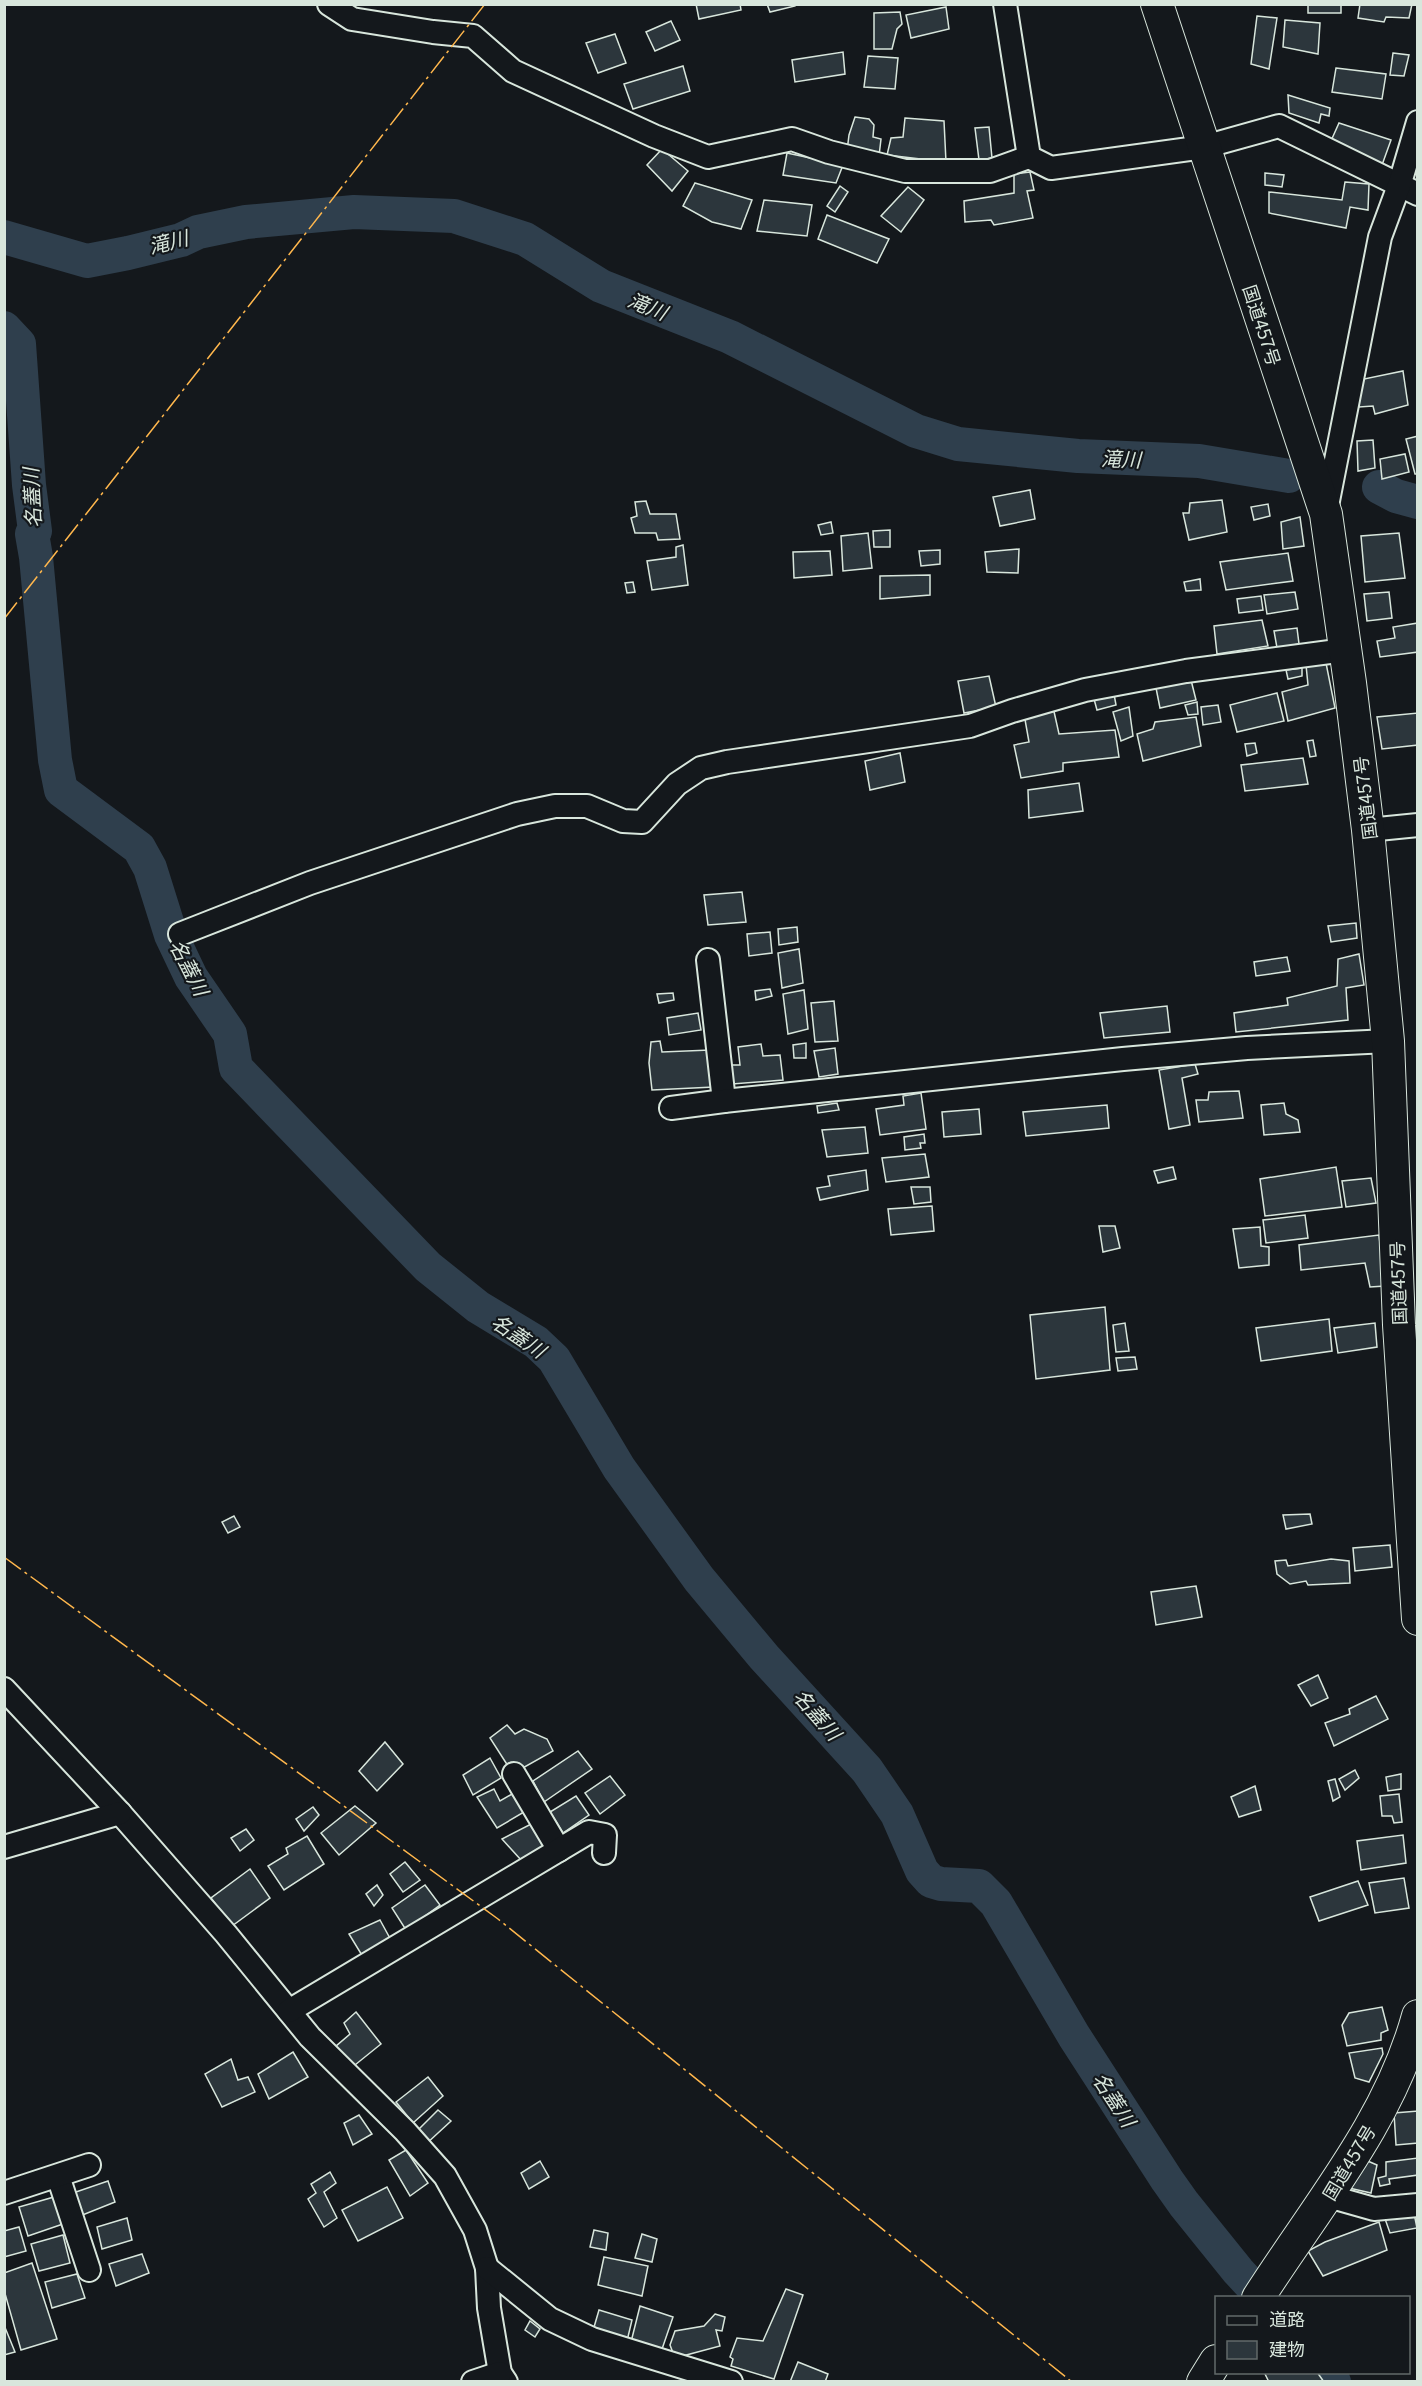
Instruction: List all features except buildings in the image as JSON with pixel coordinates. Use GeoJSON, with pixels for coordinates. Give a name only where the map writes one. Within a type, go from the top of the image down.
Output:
{"type":"FeatureCollection","features":[{"type":"Feature","properties":{"kind":"highway","name":"国道457号"},"geometry":{"type":"LineString","coordinates":[[1158,4],[1326,514],[1346,650],[1368,830],[1388,1041],[1408,1324],[1418,1619]]}},
{"type":"Feature","properties":{"kind":"highway","name":"国道457号"},"geometry":{"type":"LineString","coordinates":[[1259,2296],[1359,2149],[1397,2072],[1416,2025]]}},
{"type":"Feature","properties":{"kind":"highway"},"geometry":{"type":"LineString","coordinates":[[1203,2382],[1215,2363]]}},
{"type":"Feature","properties":{"kind":"street"},"geometry":{"type":"LineString","coordinates":[[329,4],[352,19],[473,36],[513,70],[654,136],[708,157],[792,139],[829,152],[905,171],[990,171],[1029,157],[1051,168],[1204,147],[1279,126],[1409,189]]}},
{"type":"Feature","properties":{"kind":"street"},"geometry":{"type":"LineString","coordinates":[[1005,4],[1029,157]]}},
{"type":"Feature","properties":{"kind":"street"},"geometry":{"type":"LineString","coordinates":[[1326,514],[1380,237],[1409,189],[1418,122]]}},
{"type":"Feature","properties":{"kind":"street"},"geometry":{"type":"LineString","coordinates":[[180,934],[310,883],[517,814],[555,806],[587,806],[622,821],[642,822],[677,784],[701,768],[970,726],[1012,711],[1096,688],[1186,671],[1346,650]]}},
{"type":"Feature","properties":{"kind":"street"},"geometry":{"type":"LineString","coordinates":[[1368,830],[1418,825]]}},
{"type":"Feature","properties":{"kind":"street"},"geometry":{"type":"LineString","coordinates":[[708,960],[724,1101]]}},
{"type":"Feature","properties":{"kind":"street"},"geometry":{"type":"LineString","coordinates":[[671,1108],[1134,1058],[1247,1048],[1388,1041]]}},
{"type":"Feature","properties":{"kind":"street"},"geometry":{"type":"LineString","coordinates":[[4,1689],[120,1813],[226,1934],[310,2037],[405,2131],[445,2176],[475,2230],[487,2268],[489,2308],[503,2377],[473,2382]]}},
{"type":"Feature","properties":{"kind":"street"},"geometry":{"type":"LineString","coordinates":[[514,1774],[559,1850]]}},
{"type":"Feature","properties":{"kind":"street"},"geometry":{"type":"LineString","coordinates":[[4,1847],[120,1813]]}},
{"type":"Feature","properties":{"kind":"street"},"geometry":{"type":"LineString","coordinates":[[289,2011],[589,1832],[604,1834],[604,1853]]}},
{"type":"Feature","properties":{"kind":"street"},"geometry":{"type":"LineString","coordinates":[[4,2193],[89,2165]]}},
{"type":"Feature","properties":{"kind":"street"},"geometry":{"type":"LineString","coordinates":[[58,2176],[88,2270]]}},
{"type":"Feature","properties":{"kind":"street"},"geometry":{"type":"LineString","coordinates":[[1328,2196],[1374,2209],[1418,2205]]}},
{"type":"Feature","properties":{"kind":"street"},"geometry":{"type":"LineString","coordinates":[[487,2268],[550,2319],[592,2339],[732,2382]]}},
{"type":"Feature","properties":{"kind":"waterway","name":"滝川"},"geometry":{"type":"LineString","coordinates":[[4,237],[87,261],[128,253],[181,240],[198,232],[246,222],[354,212],[454,216],[525,239],[601,286],[730,337],[916,431],[958,444],[1078,456],[1199,461],[1289,476]]}},
{"type":"Feature","properties":{"kind":"waterway","name":"名蓋川"},"geometry":{"type":"LineString","coordinates":[[4,328],[19,344],[29,485],[35,531],[32,534],[55,760],[61,790],[139,848],[150,868],[171,935],[191,977],[230,1034],[236,1068],[428,1267],[478,1307],[536,1342],[554,1359],[619,1468],[699,1579],[764,1657],[867,1770],[897,1814],[922,1871],[931,1881],[941,1884],[979,1886],[996,1903],[1074,2036],[1167,2180],[1238,2271],[1261,2296]]}},
{"type":"Feature","properties":{"kind":"waterway","name":"滝川"},"geometry":{"type":"LineString","coordinates":[[1379,487],[1396,496],[1418,502]]}},
{"type":"Feature","properties":{"kind":"waterway","name":"名蓋川"},"geometry":{"type":"LineString","coordinates":[[1328,2374],[1334,2382]]}},
{"type":"Feature","properties":{"kind":"power"},"geometry":{"type":"LineString","coordinates":[[4,619],[485,4]]}},
{"type":"Feature","properties":{"kind":"power"},"geometry":{"type":"LineString","coordinates":[[4,1557],[498,1919],[1072,2382]]}}]}
